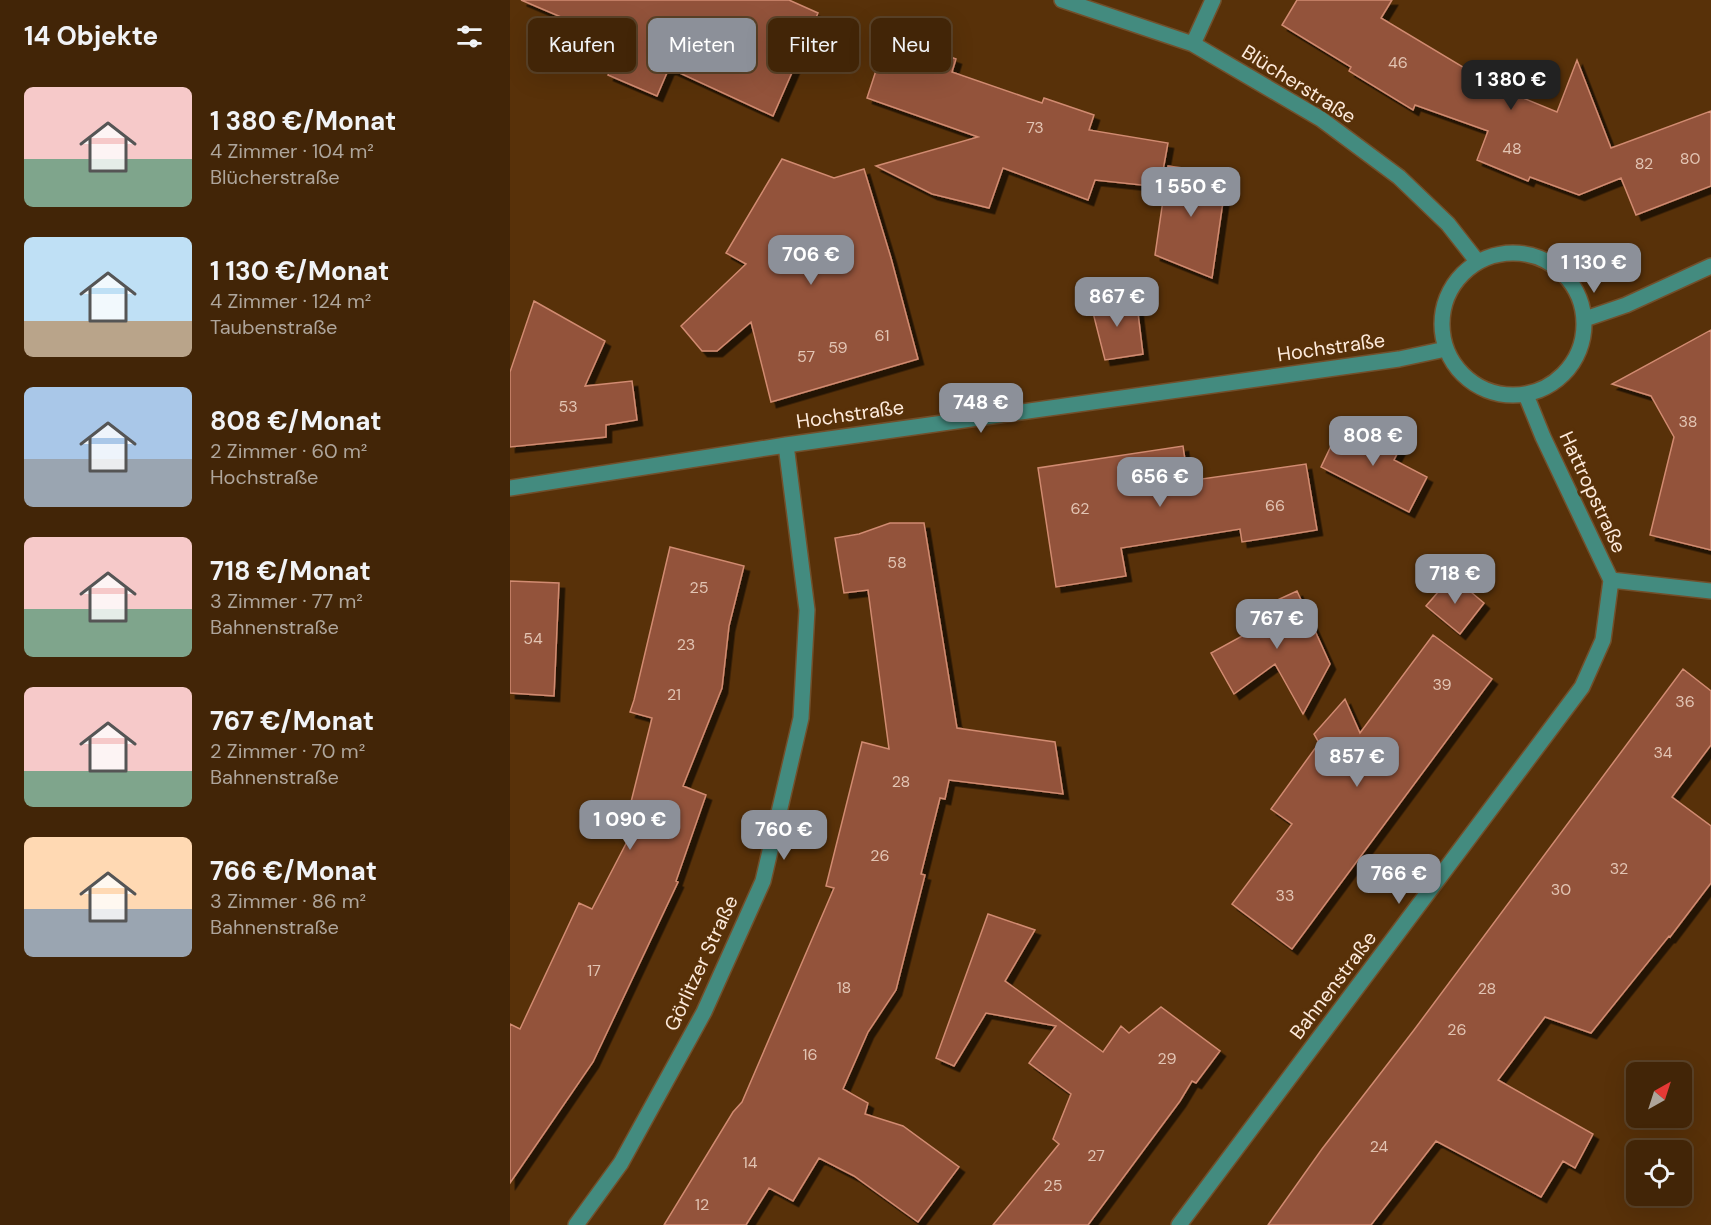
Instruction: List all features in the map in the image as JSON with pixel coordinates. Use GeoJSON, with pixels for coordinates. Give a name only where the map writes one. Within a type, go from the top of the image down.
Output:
{"type":"FeatureCollection","features":[{"type":"Feature","properties":{"kind":"street","name":"Blücherstraße"},"geometry":{"type":"LineString","coordinates":[[1062,0],[1193,44],[1322,119],[1399,177],[1448,224],[1477,261]]}},
{"type":"Feature","properties":{"kind":"street"},"geometry":{"type":"LineString","coordinates":[[1193,44],[1212,0]]}},
{"type":"Feature","properties":{"kind":"street"},"geometry":{"type":"LineString","coordinates":[[1514,252],[1546,260],[1573,285],[1585,319],[1577,357],[1556,382],[1526,395],[1499,394],[1472,383],[1455,366],[1446,349],[1441,317],[1452,285],[1477,261],[1514,252]]}},
{"type":"Feature","properties":{"kind":"street"},"geometry":{"type":"LineString","coordinates":[[1585,319],[1626,305],[1711,266]]}},
{"type":"Feature","properties":{"kind":"street","name":"Hochstraße"},"geometry":{"type":"LineString","coordinates":[[510,488],[786,445],[1399,359],[1446,349]]}},
{"type":"Feature","properties":{"kind":"street","name":"Hattropstraße"},"geometry":{"type":"LineString","coordinates":[[1526,395],[1543,437],[1611,579],[1711,591]]}},
{"type":"Feature","properties":{"kind":"street","name":"Görlitzer Straße"},"geometry":{"type":"LineString","coordinates":[[576,1225],[621,1163],[704,1012],[763,880],[801,718],[807,610],[786,445]]}},
{"type":"Feature","properties":{"kind":"street","name":"Bahnenstraße"},"geometry":{"type":"LineString","coordinates":[[1179,1225],[1582,687],[1603,640],[1611,579]]}},
{"type":"Feature","properties":{"kind":"building"},"geometry":{"type":"Polygon","coordinates":[[[521,0],[789,0],[818,13],[816,18],[768,18],[768,72],[792,72],[773,116],[678,72],[756,72],[756,18],[648,18],[648,72],[667,72],[657,96],[608,75],[609,72],[636,72],[636,18],[563,18],[521,0]]]}},
{"type":"Feature","properties":{"kind":"building"},"geometry":{"type":"Polygon","coordinates":[[[1297,0],[1392,0],[1381,18],[1478,76],[1477,79],[1557,112],[1577,60],[1611,148],[1711,111],[1711,186],[1636,215],[1621,178],[1579,195],[1530,177],[1528,181],[1477,160],[1488,131],[1415,105],[1413,110],[1349,71],[1351,67],[1282,25],[1297,0]]]}},
{"type":"Feature","properties":{"kind":"building"},"geometry":{"type":"Polygon","coordinates":[[[951,57],[956,59],[952,72],[1042,103],[1044,98],[1094,115],[1089,130],[1168,143],[1160,187],[1095,180],[1088,200],[1003,168],[989,208],[932,194],[876,166],[978,137],[867,98],[876,72],[951,72],[951,57]]]}},
{"type":"Feature","properties":{"kind":"building"},"geometry":{"type":"Polygon","coordinates":[[[782,159],[834,178],[864,169],[918,359],[771,402],[751,322],[717,351],[702,351],[681,326],[746,264],[726,253],[782,159]]]}},
{"type":"Feature","properties":{"kind":"building"},"geometry":{"type":"Polygon","coordinates":[[[1168,166],[1227,174],[1212,278],[1155,255],[1168,166]]]}},
{"type":"Feature","properties":{"kind":"building"},"geometry":{"type":"Polygon","coordinates":[[[1089,297],[1137,305],[1143,354],[1105,360],[1089,297]]]}},
{"type":"Feature","properties":{"kind":"building"},"geometry":{"type":"Polygon","coordinates":[[[534,301],[605,341],[585,386],[632,381],[637,420],[606,425],[606,437],[510,447],[510,372],[534,301]]]}},
{"type":"Feature","properties":{"kind":"building"},"geometry":{"type":"Polygon","coordinates":[[[1711,330],[1711,550],[1650,535],[1674,437],[1651,396],[1612,384],[1711,330]]]}},
{"type":"Feature","properties":{"kind":"building"},"geometry":{"type":"Polygon","coordinates":[[[1343,421],[1400,448],[1394,460],[1427,477],[1409,512],[1321,467],[1343,421]]]}},
{"type":"Feature","properties":{"kind":"building"},"geometry":{"type":"Polygon","coordinates":[[[1183,446],[1188,481],[1306,464],[1317,530],[1242,542],[1240,529],[1121,548],[1126,576],[1056,587],[1038,468],[1183,446]]]}},
{"type":"Feature","properties":{"kind":"building"},"geometry":{"type":"Polygon","coordinates":[[[890,523],[924,523],[957,728],[1055,742],[1063,794],[949,780],[945,799],[940,798],[921,874],[925,875],[896,990],[868,1032],[843,1089],[868,1103],[865,1114],[903,1126],[959,1167],[918,1222],[854,1176],[819,1158],[793,1201],[769,1188],[746,1225],[664,1225],[733,1112],[742,1102],[834,888],[826,886],[862,742],[889,749],[868,590],[844,593],[835,538],[859,534],[890,523]]]}},
{"type":"Feature","properties":{"kind":"building"},"geometry":{"type":"Polygon","coordinates":[[[670,547],[744,566],[729,626],[722,688],[683,786],[706,795],[676,881],[678,882],[593,1062],[510,1183],[510,1024],[520,1029],[579,903],[592,909],[645,807],[631,802],[652,718],[630,712],[670,547]]]}},
{"type":"Feature","properties":{"kind":"building"},"geometry":{"type":"Polygon","coordinates":[[[1452,576],[1484,603],[1460,634],[1426,606],[1452,576]]]}},
{"type":"Feature","properties":{"kind":"building"},"geometry":{"type":"Polygon","coordinates":[[[510,581],[559,583],[554,696],[510,693],[510,581]]]}},
{"type":"Feature","properties":{"kind":"building"},"geometry":{"type":"Polygon","coordinates":[[[1297,591],[1330,664],[1303,714],[1275,664],[1234,694],[1211,653],[1255,629],[1247,614],[1297,591]]]}},
{"type":"Feature","properties":{"kind":"building"},"geometry":{"type":"Polygon","coordinates":[[[1433,635],[1492,679],[1292,949],[1232,904],[1292,824],[1271,809],[1319,743],[1314,734],[1345,699],[1360,733],[1433,635]]]}},
{"type":"Feature","properties":{"kind":"building"},"geometry":{"type":"Polygon","coordinates":[[[1683,669],[1711,691],[1711,745],[1672,797],[1711,826],[1711,883],[1591,1033],[1545,1017],[1498,1080],[1593,1134],[1575,1168],[1563,1161],[1541,1197],[1436,1141],[1371,1225],[1268,1225],[1322,1149],[1414,1030],[1683,669]]]}},
{"type":"Feature","properties":{"kind":"building"},"geometry":{"type":"Polygon","coordinates":[[[988,914],[1035,930],[1005,981],[1103,1052],[1121,1026],[1129,1033],[1161,1007],[1220,1051],[1196,1083],[1192,1081],[1180,1101],[1088,1225],[993,1225],[1059,1144],[1053,1139],[1071,1094],[1029,1063],[1056,1026],[986,1013],[954,1066],[936,1058],[988,914]]]}}]}
